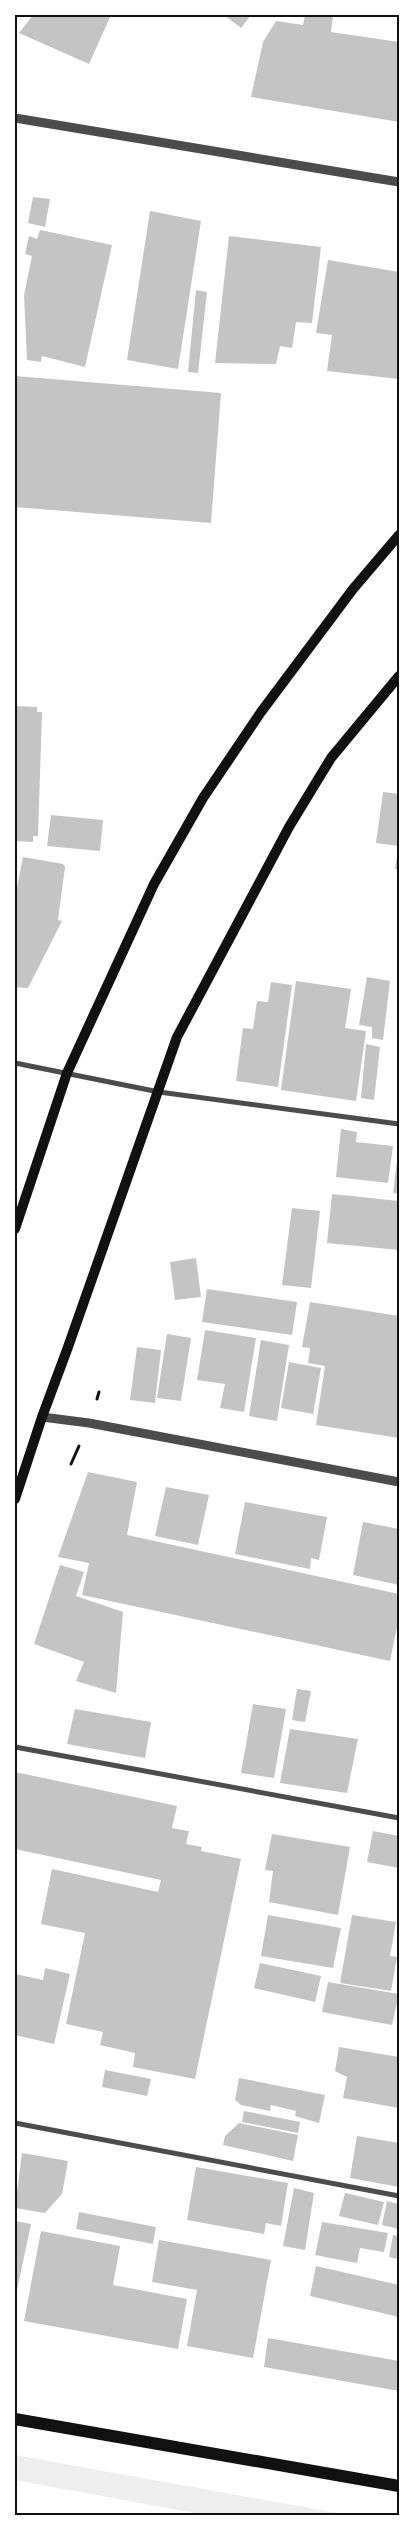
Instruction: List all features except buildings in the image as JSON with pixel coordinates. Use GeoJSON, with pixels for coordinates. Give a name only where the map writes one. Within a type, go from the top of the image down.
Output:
{"type":"FeatureCollection","features":[{"type":"Feature","properties":{"kind":"main road"},"geometry":{"type":"LineString","coordinates":[[15,1229],[67,1073],[154,884],[203,798],[261,712],[353,589],[399,535]]}},
{"type":"Feature","properties":{"kind":"main road"},"geometry":{"type":"LineString","coordinates":[[15,1499],[42,1417],[177,1037],[289,827],[330,758],[399,676]]}},
{"type":"Feature","properties":{"kind":"main road"},"geometry":{"type":"LineString","coordinates":[[15,2419],[399,2486]]}},
{"type":"Feature","properties":{"kind":"street"},"geometry":{"type":"LineString","coordinates":[[15,118],[399,182]]}},
{"type":"Feature","properties":{"kind":"street"},"geometry":{"type":"LineString","coordinates":[[15,1063],[159,1092],[399,1124]]}},
{"type":"Feature","properties":{"kind":"street"},"geometry":{"type":"LineString","coordinates":[[42,1417],[99,1425],[399,1482]]}},
{"type":"Feature","properties":{"kind":"street"},"geometry":{"type":"LineString","coordinates":[[15,1747],[399,1818]]}},
{"type":"Feature","properties":{"kind":"street"},"geometry":{"type":"LineString","coordinates":[[15,2123],[399,2196]]}},
{"type":"Feature","properties":{"kind":"path"},"geometry":{"type":"LineString","coordinates":[[71,1464],[80,1446]]}},
{"type":"Feature","properties":{"kind":"shaded area"},"geometry":{"type":"Polygon","coordinates":[[[15,2455],[348,2515],[205,2515],[15,2480],[15,2455]]]}}]}
